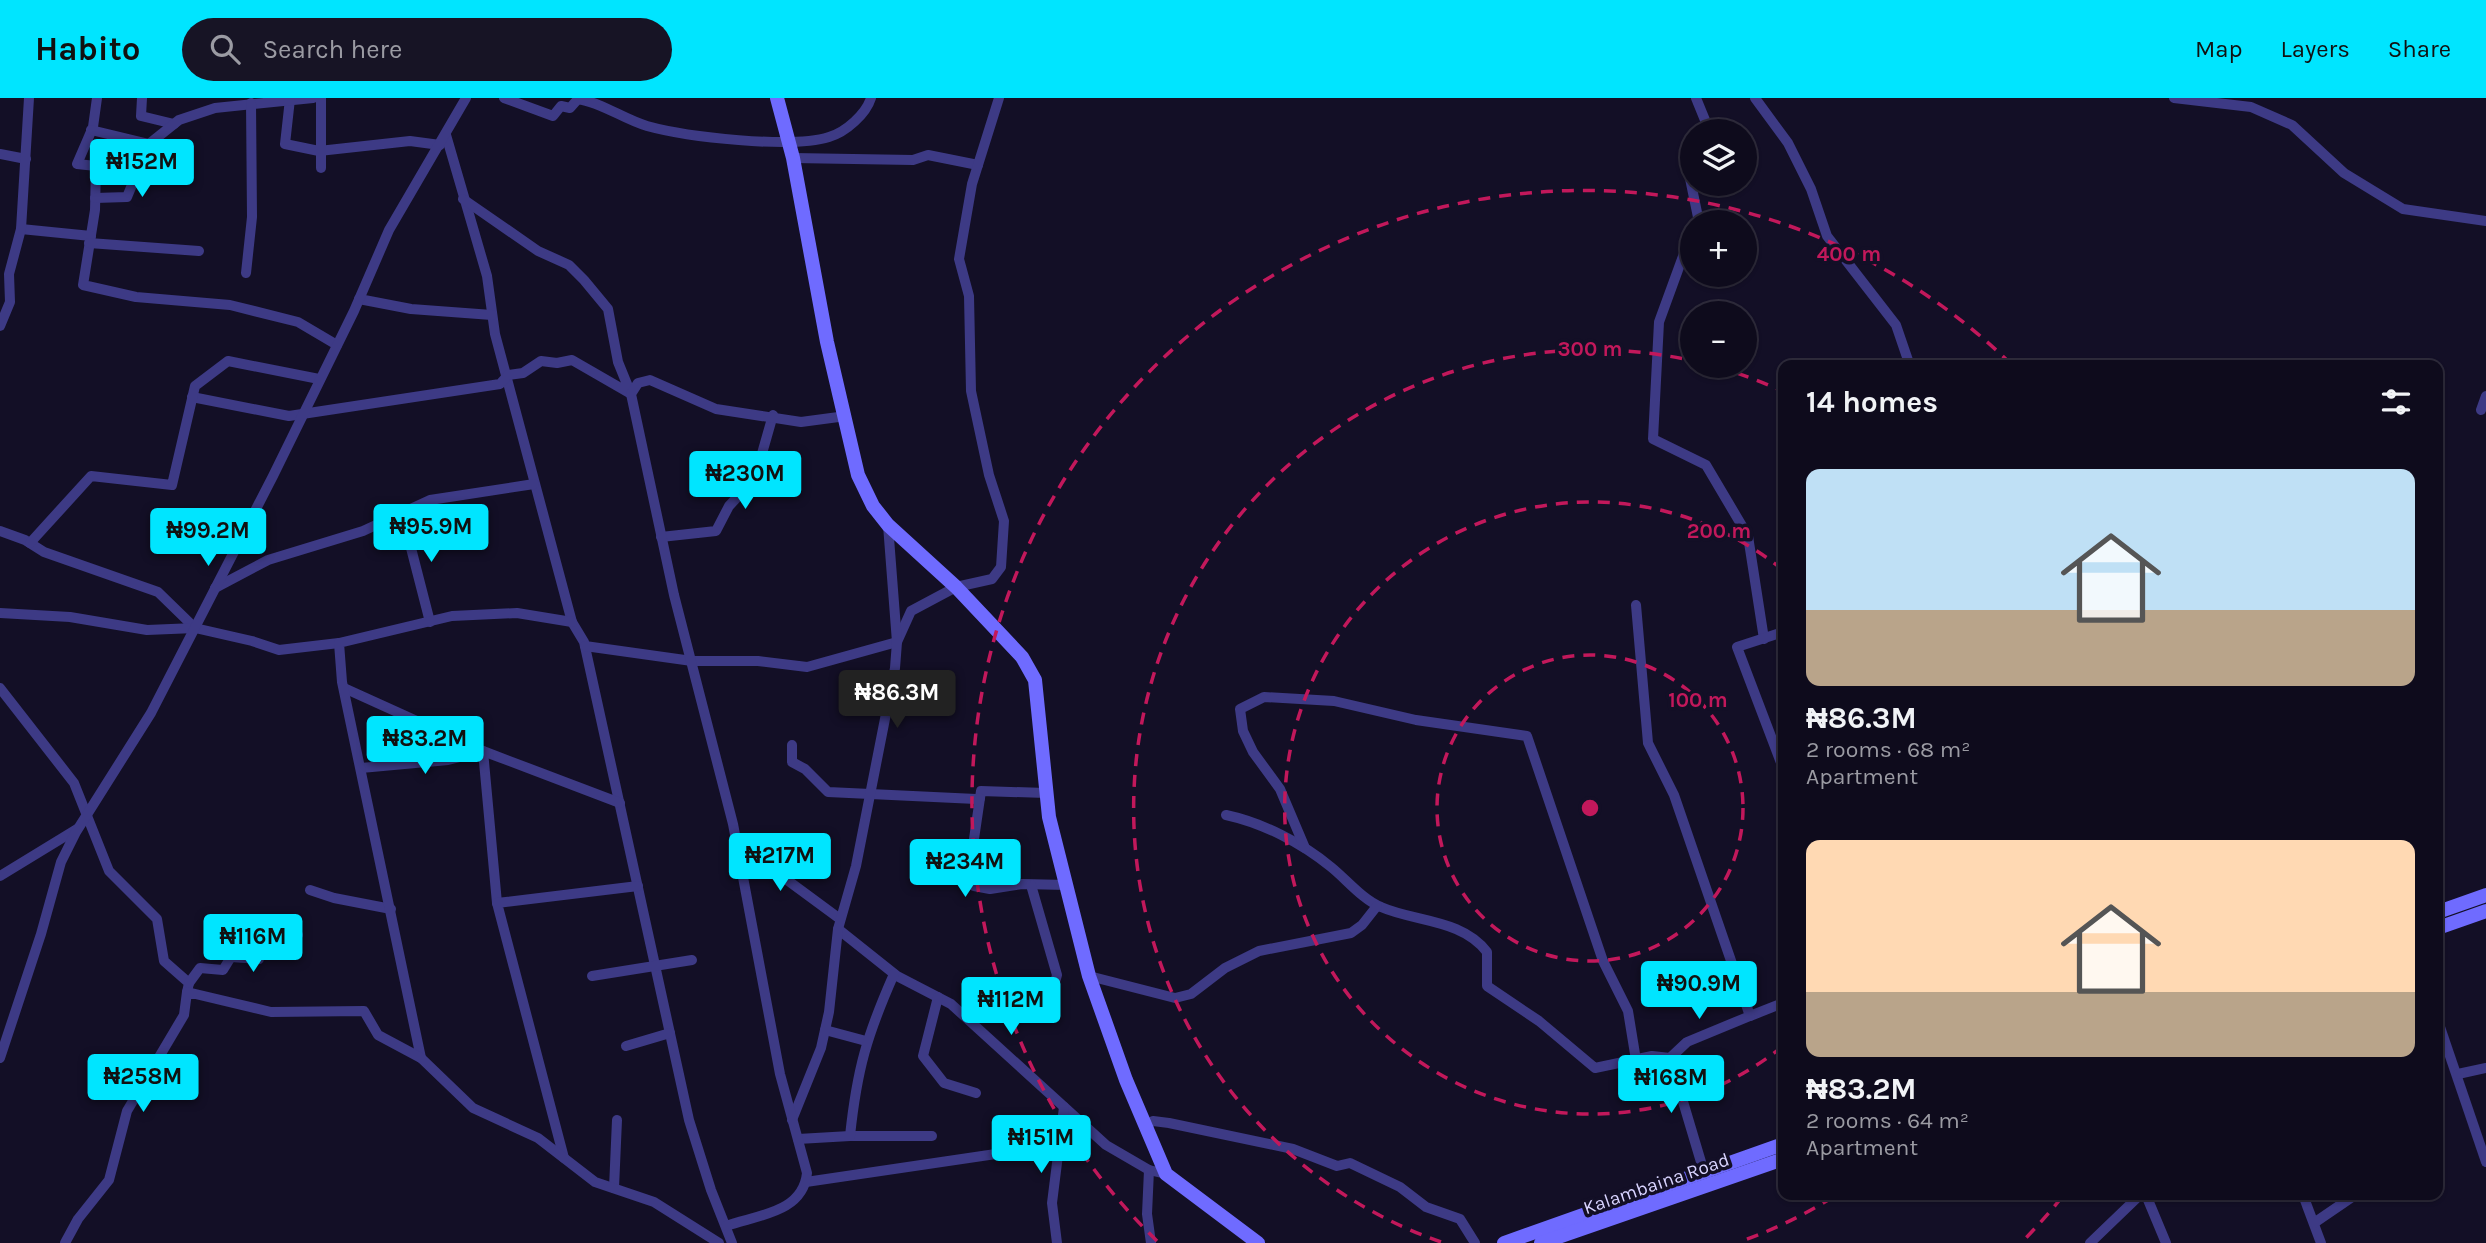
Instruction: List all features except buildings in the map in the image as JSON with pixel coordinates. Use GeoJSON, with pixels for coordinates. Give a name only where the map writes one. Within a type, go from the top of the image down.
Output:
{"type":"FeatureCollection","features":[{"type":"Feature","properties":{"kind":"street"},"geometry":{"type":"LineString","coordinates":[[0,326],[10,302],[9,274],[21,229],[29,98]]}},
{"type":"Feature","properties":{"kind":"street"},"geometry":{"type":"LineString","coordinates":[[97,98],[91,130],[76,164],[96,166],[95,198],[83,285],[136,297],[230,305],[298,322],[337,345]]}},
{"type":"Feature","properties":{"kind":"street"},"geometry":{"type":"LineString","coordinates":[[142,98],[141,116],[174,124]]}},
{"type":"Feature","properties":{"kind":"street"},"geometry":{"type":"LineString","coordinates":[[95,198],[127,197],[149,144],[174,124],[225,102],[251,103],[313,98]]}},
{"type":"Feature","properties":{"kind":"street"},"geometry":{"type":"LineString","coordinates":[[321,98],[321,168]]}},
{"type":"Feature","properties":{"kind":"street"},"geometry":{"type":"LineString","coordinates":[[0,1058],[41,934],[61,862],[77,829],[151,713],[273,476],[359,299],[389,230],[466,98]]}},
{"type":"Feature","properties":{"kind":"street"},"geometry":{"type":"LineString","coordinates":[[504,98],[553,116],[561,106],[570,108],[578,99],[595,102],[627,120],[678,134],[789,141],[830,137],[867,110],[871,98]]}},
{"type":"Feature","properties":{"kind":"street"},"geometry":{"type":"LineString","coordinates":[[777,98],[793,158],[827,342],[859,475],[873,506],[888,525],[956,587],[1022,657],[1035,680],[1049,817],[1089,976],[1145,1126],[1166,1174]]}},
{"type":"Feature","properties":{"kind":"street"},"geometry":{"type":"LineString","coordinates":[[792,1121],[825,1030],[839,924],[870,794],[897,642],[911,611],[956,587],[992,579],[1001,567],[1004,521],[989,475],[971,391],[969,296],[958,259],[972,184],[999,98]]}},
{"type":"Feature","properties":{"kind":"street"},"geometry":{"type":"LineString","coordinates":[[1696,98],[1705,119]]}},
{"type":"Feature","properties":{"kind":"street"},"geometry":{"type":"LineString","coordinates":[[1755,98],[1794,155],[1811,189],[1827,236],[1896,325],[1908,360]]}},
{"type":"Feature","properties":{"kind":"street"},"geometry":{"type":"LineString","coordinates":[[2174,98],[2251,107],[2292,125],[2344,173],[2403,209],[2486,221]]}},
{"type":"Feature","properties":{"kind":"street"},"geometry":{"type":"LineString","coordinates":[[290,99],[285,144],[321,151],[410,141],[440,145]]}},
{"type":"Feature","properties":{"kind":"street"},"geometry":{"type":"LineString","coordinates":[[246,272],[252,217],[251,103]]}},
{"type":"Feature","properties":{"kind":"street"},"geometry":{"type":"LineString","coordinates":[[91,130],[149,144]]}},
{"type":"Feature","properties":{"kind":"street"},"geometry":{"type":"LineString","coordinates":[[446,135],[486,276],[492,315],[534,484],[572,622],[585,646],[689,1120],[711,1190],[732,1243]]}},
{"type":"Feature","properties":{"kind":"street"},"geometry":{"type":"LineString","coordinates":[[0,154],[26,159]]}},
{"type":"Feature","properties":{"kind":"street"},"geometry":{"type":"LineString","coordinates":[[793,158],[914,160],[929,155],[978,165]]}},
{"type":"Feature","properties":{"kind":"street"},"geometry":{"type":"LineString","coordinates":[[463,199],[538,251],[569,265],[584,281],[608,309],[618,362],[631,394],[661,537],[737,843],[780,1074],[798,1139],[806,1182],[791,1205],[726,1226]]}},
{"type":"Feature","properties":{"kind":"street"},"geometry":{"type":"LineString","coordinates":[[21,229],[90,240],[199,251]]}},
{"type":"Feature","properties":{"kind":"street"},"geometry":{"type":"LineString","coordinates":[[1680,264],[1659,322],[1653,439],[1706,465],[1748,536],[1763,639]]}},
{"type":"Feature","properties":{"kind":"street"},"geometry":{"type":"LineString","coordinates":[[359,299],[411,309],[492,315]]}},
{"type":"Feature","properties":{"kind":"street"},"geometry":{"type":"LineString","coordinates":[[192,397],[289,416],[500,384],[508,375],[523,373],[541,361],[557,363],[572,360],[631,394]]}},
{"type":"Feature","properties":{"kind":"street"},"geometry":{"type":"LineString","coordinates":[[30,543],[91,475],[172,485],[195,386],[228,361],[318,379]]}},
{"type":"Feature","properties":{"kind":"street"},"geometry":{"type":"LineString","coordinates":[[631,394],[638,383],[650,380],[716,409],[773,415],[801,422],[846,416]]}},
{"type":"Feature","properties":{"kind":"street"},"geometry":{"type":"LineString","coordinates":[[2481,410],[2486,396]]}},
{"type":"Feature","properties":{"kind":"street"},"geometry":{"type":"LineString","coordinates":[[661,537],[716,531],[729,506],[755,478],[773,415]]}},
{"type":"Feature","properties":{"kind":"street"},"geometry":{"type":"LineString","coordinates":[[214,588],[268,560],[363,531],[430,500],[534,484]]}},
{"type":"Feature","properties":{"kind":"street"},"geometry":{"type":"LineString","coordinates":[[402,513],[430,622]]}},
{"type":"Feature","properties":{"kind":"street"},"geometry":{"type":"LineString","coordinates":[[888,525],[897,642]]}},
{"type":"Feature","properties":{"kind":"street"},"geometry":{"type":"LineString","coordinates":[[0,531],[44,552],[158,592],[195,628]]}},
{"type":"Feature","properties":{"kind":"street"},"geometry":{"type":"LineString","coordinates":[[1636,605],[1648,743],[1674,795],[1749,1016]]}},
{"type":"Feature","properties":{"kind":"street"},"geometry":{"type":"LineString","coordinates":[[0,613],[70,617],[146,630],[195,628],[252,640],[279,650],[339,643],[452,616],[517,613],[572,622]]}},
{"type":"Feature","properties":{"kind":"street"},"geometry":{"type":"LineString","coordinates":[[1778,634],[1737,647],[1778,754]]}},
{"type":"Feature","properties":{"kind":"street"},"geometry":{"type":"LineString","coordinates":[[585,646],[692,661],[758,661],[807,667],[897,642]]}},
{"type":"Feature","properties":{"kind":"street"},"geometry":{"type":"LineString","coordinates":[[339,643],[344,688],[421,1058]]}},
{"type":"Feature","properties":{"kind":"street"},"geometry":{"type":"LineString","coordinates":[[0,688],[74,783],[109,871],[157,919],[164,961],[188,987],[271,1012],[364,1011],[378,1035],[421,1058],[473,1108],[538,1138],[595,1182],[654,1202],[704,1239],[719,1243]]}},
{"type":"Feature","properties":{"kind":"street"},"geometry":{"type":"LineString","coordinates":[[344,688],[483,751],[620,803]]}},
{"type":"Feature","properties":{"kind":"street"},"geometry":{"type":"LineString","coordinates":[[1305,848],[1280,789],[1253,752],[1243,731],[1240,709],[1264,697],[1334,701],[1416,720],[1527,736],[1603,961],[1628,1011],[1636,1060]]}},
{"type":"Feature","properties":{"kind":"street"},"geometry":{"type":"LineString","coordinates":[[792,745],[792,762],[805,769],[828,792],[980,798]]}},
{"type":"Feature","properties":{"kind":"street"},"geometry":{"type":"LineString","coordinates":[[361,768],[448,760],[483,751]]}},
{"type":"Feature","properties":{"kind":"street"},"geometry":{"type":"LineString","coordinates":[[483,751],[497,903],[564,1158]]}},
{"type":"Feature","properties":{"kind":"street"},"geometry":{"type":"LineString","coordinates":[[1046,793],[982,791],[970,866],[974,886],[990,889],[1067,885]]}},
{"type":"Feature","properties":{"kind":"street"},"geometry":{"type":"LineString","coordinates":[[1226,815],[1246,819],[1305,848],[1377,906],[1438,922],[1476,941],[1487,952],[1487,986],[1539,1021],[1595,1068],[1652,1056],[1670,1058],[1687,1042],[1778,1005]]}},
{"type":"Feature","properties":{"kind":"street"},"geometry":{"type":"LineString","coordinates":[[0,876],[77,829]]}},
{"type":"Feature","properties":{"kind":"street"},"geometry":{"type":"LineString","coordinates":[[737,843],[839,924],[894,974],[938,997],[989,1036],[1106,1145],[1149,1170],[1166,1174],[1258,1243]]}},
{"type":"Feature","properties":{"kind":"street"},"geometry":{"type":"LineString","coordinates":[[1031,885],[1057,975],[1045,1018]]}},
{"type":"Feature","properties":{"kind":"street"},"geometry":{"type":"LineString","coordinates":[[497,903],[638,886]]}},
{"type":"Feature","properties":{"kind":"street"},"geometry":{"type":"LineString","coordinates":[[310,890],[334,898],[391,909]]}},
{"type":"Feature","properties":{"kind":"street"},"geometry":{"type":"LineString","coordinates":[[2443,910],[2486,895]]}},
{"type":"Feature","properties":{"kind":"street"},"geometry":{"type":"LineString","coordinates":[[1089,976],[1175,998],[1191,994],[1225,968],[1259,951],[1351,933],[1362,925],[1377,906]]}},
{"type":"Feature","properties":{"kind":"street"},"geometry":{"type":"LineString","coordinates":[[2443,926],[2486,911]]}},
{"type":"Feature","properties":{"kind":"street"},"geometry":{"type":"LineString","coordinates":[[65,1243],[78,1219],[109,1180],[127,1111],[184,1015],[188,987],[200,968],[223,970],[231,957],[259,959],[263,936],[298,935]]}},
{"type":"Feature","properties":{"kind":"street"},"geometry":{"type":"LineString","coordinates":[[592,976],[692,960]]}},
{"type":"Feature","properties":{"kind":"street"},"geometry":{"type":"LineString","coordinates":[[850,1136],[856,1076],[866,1041],[894,974]]}},
{"type":"Feature","properties":{"kind":"street"},"geometry":{"type":"LineString","coordinates":[[938,997],[923,1056],[944,1083],[976,1093]]}},
{"type":"Feature","properties":{"kind":"street"},"geometry":{"type":"LineString","coordinates":[[825,1030],[866,1041]]}},
{"type":"Feature","properties":{"kind":"street"},"geometry":{"type":"LineString","coordinates":[[626,1046],[670,1033]]}},
{"type":"Feature","properties":{"kind":"street"},"geometry":{"type":"LineString","coordinates":[[2443,1034],[2486,1162]]}},
{"type":"Feature","properties":{"kind":"street"},"geometry":{"type":"LineString","coordinates":[[1670,1058],[1704,1172]]}},
{"type":"Feature","properties":{"kind":"street"},"geometry":{"type":"LineString","coordinates":[[2458,1074],[2486,1068]]}},
{"type":"Feature","properties":{"kind":"street"},"geometry":{"type":"LineString","coordinates":[[1057,1243],[1052,1203],[1064,1107]]}},
{"type":"Feature","properties":{"kind":"street"},"geometry":{"type":"LineString","coordinates":[[2472,1115],[2486,1122]]}},
{"type":"Feature","properties":{"kind":"street"},"geometry":{"type":"LineString","coordinates":[[614,1188],[617,1120]]}},
{"type":"Feature","properties":{"kind":"street"},"geometry":{"type":"LineString","coordinates":[[1145,1126],[1153,1121],[1169,1123],[1293,1149],[1337,1166],[1350,1163],[1400,1186],[1426,1207],[1461,1219],[1475,1243]]}},
{"type":"Feature","properties":{"kind":"street"},"geometry":{"type":"LineString","coordinates":[[798,1139],[932,1136]]}},
{"type":"Feature","properties":{"kind":"street"},"geometry":{"type":"LineString","coordinates":[[1504,1243],[1778,1146]]}},
{"type":"Feature","properties":{"kind":"street"},"geometry":{"type":"LineString","coordinates":[[806,1182],[1016,1151],[1060,1154]]}},
{"type":"Feature","properties":{"kind":"street","name":"Kalambaina Road"},"geometry":{"type":"LineString","coordinates":[[1541,1243],[1778,1161]]}},
{"type":"Feature","properties":{"kind":"street"},"geometry":{"type":"LineString","coordinates":[[1149,1170],[1147,1214],[1151,1243]]}},
{"type":"Feature","properties":{"kind":"street"},"geometry":{"type":"LineString","coordinates":[[2096,1241],[2135,1200]]}},
{"type":"Feature","properties":{"kind":"street"},"geometry":{"type":"LineString","coordinates":[[2148,1200],[2166,1243]]}},
{"type":"Feature","properties":{"kind":"street"},"geometry":{"type":"LineString","coordinates":[[2306,1200],[2321,1243]]}},
{"type":"Feature","properties":{"kind":"street"},"geometry":{"type":"LineString","coordinates":[[2314,1223],[2348,1200]]}}]}
